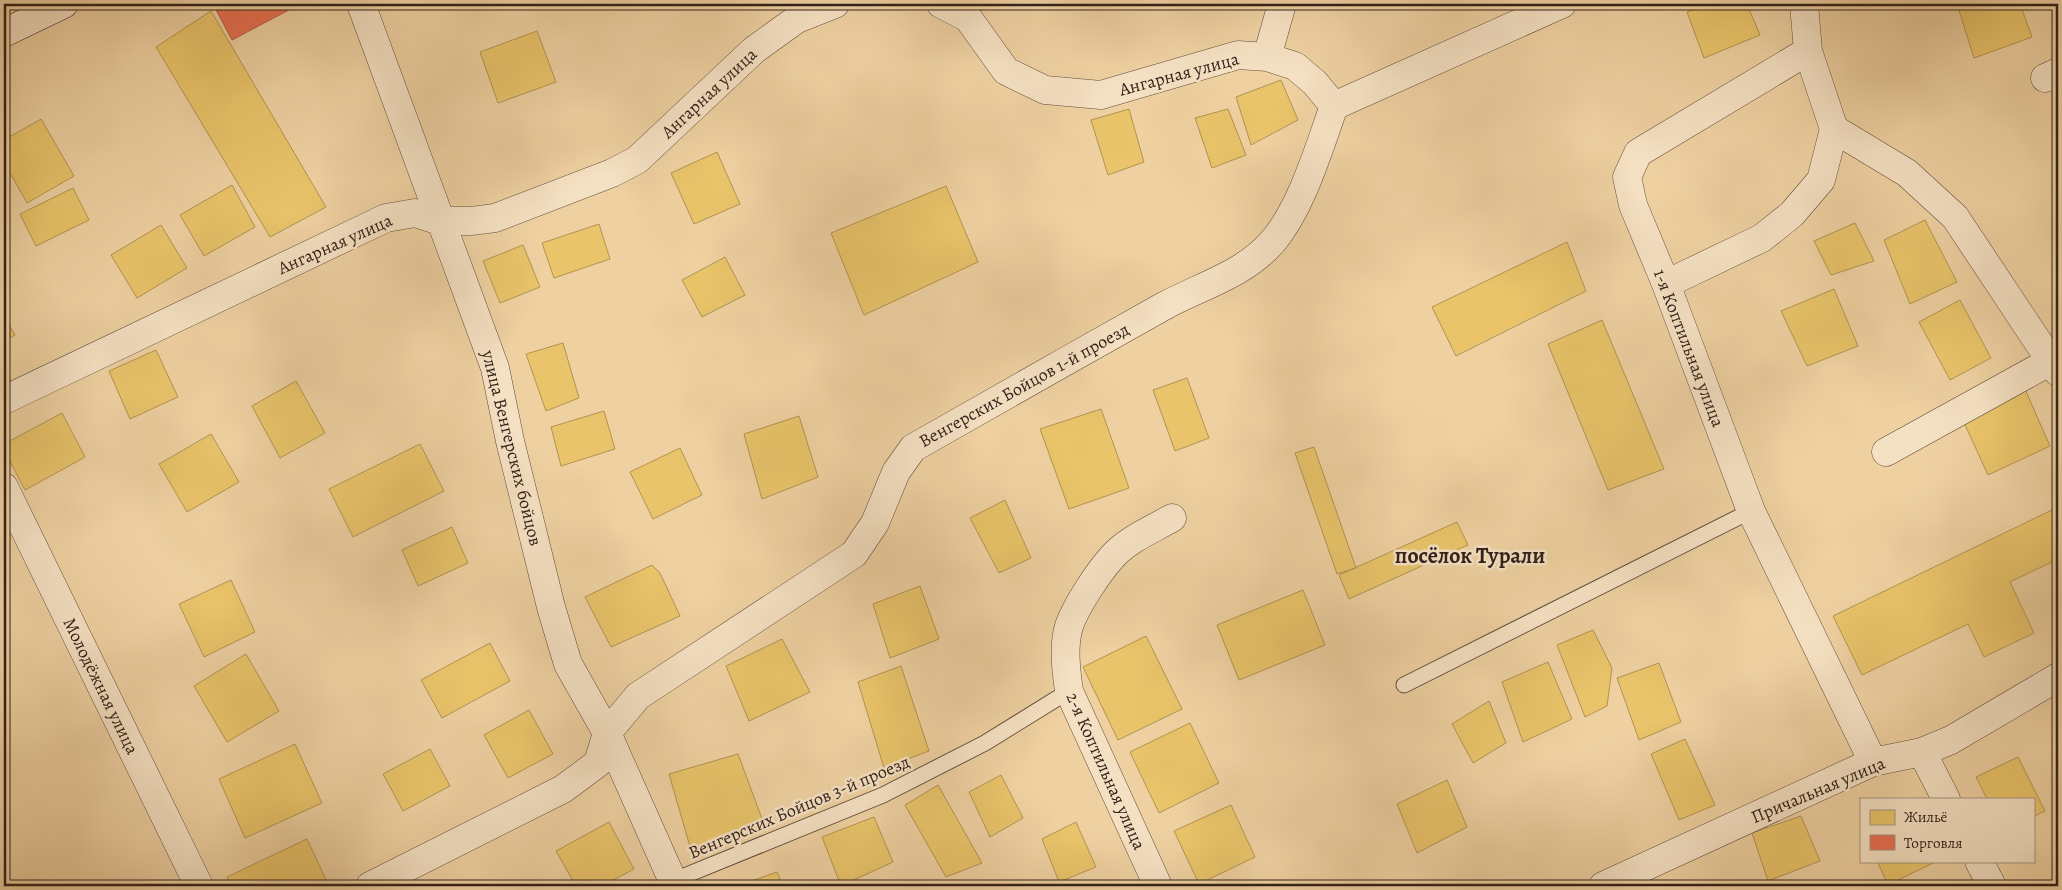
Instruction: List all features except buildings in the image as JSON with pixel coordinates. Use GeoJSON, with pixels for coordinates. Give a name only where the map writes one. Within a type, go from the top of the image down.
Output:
{"type":"FeatureCollection","features":[{"type":"Feature","properties":{"kind":"street"},"geometry":{"type":"LineString","coordinates":[[4,33],[64,4]]}},
{"type":"Feature","properties":{"kind":"street","name":"улица Венгерских бойцов"},"geometry":{"type":"LineString","coordinates":[[362,4],[495,368],[510,441],[544,579],[568,664],[607,733],[674,883]]}},
{"type":"Feature","properties":{"kind":"street","name":"Ангарная улица"},"geometry":{"type":"LineString","coordinates":[[4,400],[386,218],[415,213],[440,221],[472,221],[495,218],[612,173],[636,160],[754,50],[797,19],[835,4]]}},
{"type":"Feature","properties":{"kind":"street","name":"Ангарная улица"},"geometry":{"type":"LineString","coordinates":[[941,4],[968,18],[1006,71],[1045,90],[1101,95],[1238,55],[1267,57],[1295,66],[1315,83],[1334,106]]}},
{"type":"Feature","properties":{"kind":"street"},"geometry":{"type":"LineString","coordinates":[[1267,57],[1282,4]]}},
{"type":"Feature","properties":{"kind":"street"},"geometry":{"type":"LineString","coordinates":[[1334,106],[1562,4]]}},
{"type":"Feature","properties":{"kind":"street"},"geometry":{"type":"LineString","coordinates":[[1666,284],[1762,238],[1792,214],[1821,180],[1834,128],[1808,52],[1804,4]]}},
{"type":"Feature","properties":{"kind":"street","name":"1-я Коптильная улица"},"geometry":{"type":"LineString","coordinates":[[1808,52],[1638,153],[1627,177],[1633,205],[1666,284],[1751,511],[1873,762]]}},
{"type":"Feature","properties":{"kind":"street","name":"Венгерских Бойцов 1-й проезд"},"geometry":{"type":"LineString","coordinates":[[607,733],[638,696],[854,554],[875,523],[896,472],[913,448],[1167,304],[1241,268],[1274,240],[1295,206],[1312,167],[1334,106]]}},
{"type":"Feature","properties":{"kind":"street"},"geometry":{"type":"LineString","coordinates":[[1834,128],[1907,173],[1955,217],[2054,366],[1886,452]]}},
{"type":"Feature","properties":{"kind":"street","name":"Молодёжная улица"},"geometry":{"type":"LineString","coordinates":[[4,487],[199,886]]}},
{"type":"Feature","properties":{"kind":"street","name":"2-я Коптильная улица"},"geometry":{"type":"LineString","coordinates":[[1158,886],[1069,691],[1065,661],[1069,626],[1089,589],[1115,554],[1172,518]]}},
{"type":"Feature","properties":{"kind":"street","name":"Причальная улица"},"geometry":{"type":"LineString","coordinates":[[1603,886],[1873,762],[1922,752],[1951,740],[2058,678]]}},
{"type":"Feature","properties":{"kind":"street"},"geometry":{"type":"LineString","coordinates":[[370,886],[563,789],[598,763],[607,733]]}},
{"type":"Feature","properties":{"kind":"street"},"geometry":{"type":"LineString","coordinates":[[1922,752],[1945,798]]}},
{"type":"Feature","properties":{"kind":"street"},"geometry":{"type":"LineString","coordinates":[[1980,862],[1992,886]]}},
{"type":"Feature","properties":{"kind":"lane"},"geometry":{"type":"LineString","coordinates":[[1404,685],[1751,511]]}},
{"type":"Feature","properties":{"kind":"lane","name":"Венгерских Бойцов 3-й проезд"},"geometry":{"type":"LineString","coordinates":[[674,883],[883,795],[985,743],[1069,691]]}},
{"type":"Feature","properties":{"kind":"district","name":"посёлок Турали"},"geometry":{"type":"Point","coordinates":[1470,555]}}]}
